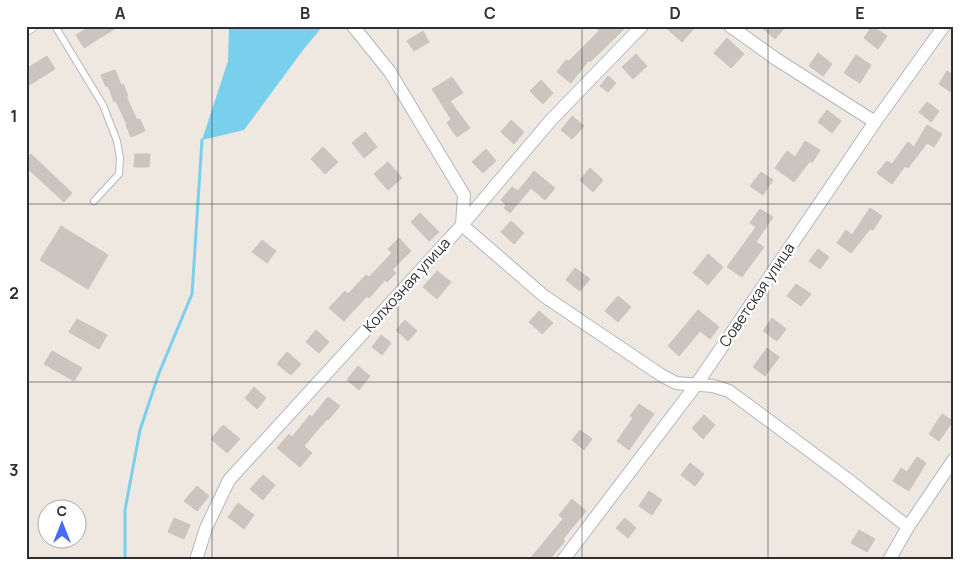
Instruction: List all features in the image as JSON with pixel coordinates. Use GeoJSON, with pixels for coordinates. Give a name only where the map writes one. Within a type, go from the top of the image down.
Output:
{"type":"FeatureCollection","features":[{"type":"Feature","properties":{"kind":"street"},"geometry":{"type":"LineString","coordinates":[[26,29],[31,26]]}},
{"type":"Feature","properties":{"kind":"street"},"geometry":{"type":"LineString","coordinates":[[353,26],[390,72],[464,195],[462,225],[552,301],[676,383],[713,386],[729,391],[846,478],[908,527]]}},
{"type":"Feature","properties":{"kind":"street","name":"Колхозная улица"},"geometry":{"type":"LineString","coordinates":[[196,560],[206,528],[228,480],[462,225],[551,120],[642,26]]}},
{"type":"Feature","properties":{"kind":"street"},"geometry":{"type":"LineString","coordinates":[[730,26],[776,59],[875,122]]}},
{"type":"Feature","properties":{"kind":"street","name":"Советская улица"},"geometry":{"type":"LineString","coordinates":[[563,560],[696,385],[875,122],[944,26]]}},
{"type":"Feature","properties":{"kind":"street"},"geometry":{"type":"LineString","coordinates":[[889,560],[908,527],[954,459]]}},
{"type":"Feature","properties":{"kind":"lane"},"geometry":{"type":"LineString","coordinates":[[55,26],[103,105],[118,141],[120,174],[94,201]]}},
{"type":"Feature","properties":{"kind":"water"},"geometry":{"type":"Polygon","coordinates":[[[229,26],[323,26],[244,130],[202,140],[228,61],[229,26]]]}},
{"type":"Feature","properties":{"kind":"building"},"geometry":{"type":"Polygon","coordinates":[[[91,26],[119,26],[84,48],[76,35],[91,26]]]}},
{"type":"Feature","properties":{"kind":"building"},"geometry":{"type":"Polygon","coordinates":[[[595,26],[627,26],[590,62],[589,60],[571,83],[557,72],[566,60],[569,61],[599,31],[595,26]]]}},
{"type":"Feature","properties":{"kind":"building"},"geometry":{"type":"Polygon","coordinates":[[[664,26],[696,26],[682,42],[664,26]]]}},
{"type":"Feature","properties":{"kind":"building"},"geometry":{"type":"Polygon","coordinates":[[[760,26],[786,26],[775,39],[760,26]]]}},
{"type":"Feature","properties":{"kind":"building"},"geometry":{"type":"Polygon","coordinates":[[[872,26],[887,36],[878,49],[864,38],[872,26]]]}},
{"type":"Feature","properties":{"kind":"building"},"geometry":{"type":"Polygon","coordinates":[[[423,31],[429,42],[414,51],[407,41],[423,31]]]}},
{"type":"Feature","properties":{"kind":"building"},"geometry":{"type":"Polygon","coordinates":[[[727,38],[744,54],[731,68],[714,53],[727,38]]]}},
{"type":"Feature","properties":{"kind":"building"},"geometry":{"type":"Polygon","coordinates":[[[818,53],[832,64],[823,76],[809,66],[818,53]]]}},
{"type":"Feature","properties":{"kind":"building"},"geometry":{"type":"Polygon","coordinates":[[[636,54],[647,66],[633,79],[622,67],[636,54]]]}},
{"type":"Feature","properties":{"kind":"building"},"geometry":{"type":"Polygon","coordinates":[[[856,55],[871,65],[860,83],[844,73],[856,55]]]}},
{"type":"Feature","properties":{"kind":"building"},"geometry":{"type":"Polygon","coordinates":[[[47,56],[55,69],[26,87],[26,69],[47,56]]]}},
{"type":"Feature","properties":{"kind":"building"},"geometry":{"type":"Polygon","coordinates":[[[115,70],[121,85],[123,84],[128,96],[126,96],[137,120],[140,119],[145,131],[131,137],[116,101],[114,102],[108,86],[106,87],[101,75],[115,70]]]}},
{"type":"Feature","properties":{"kind":"building"},"geometry":{"type":"Polygon","coordinates":[[[947,71],[954,75],[954,94],[939,84],[947,71]]]}},
{"type":"Feature","properties":{"kind":"building"},"geometry":{"type":"Polygon","coordinates":[[[608,76],[616,83],[608,92],[600,86],[608,76]]]}},
{"type":"Feature","properties":{"kind":"building"},"geometry":{"type":"Polygon","coordinates":[[[452,77],[463,93],[450,101],[470,128],[457,137],[447,123],[451,119],[432,89],[452,77]]]}},
{"type":"Feature","properties":{"kind":"building"},"geometry":{"type":"Polygon","coordinates":[[[541,80],[553,93],[543,104],[530,91],[541,80]]]}},
{"type":"Feature","properties":{"kind":"building"},"geometry":{"type":"Polygon","coordinates":[[[927,102],[939,111],[931,122],[919,112],[927,102]]]}},
{"type":"Feature","properties":{"kind":"building"},"geometry":{"type":"Polygon","coordinates":[[[827,110],[841,121],[832,133],[818,122],[827,110]]]}},
{"type":"Feature","properties":{"kind":"building"},"geometry":{"type":"Polygon","coordinates":[[[572,116],[584,126],[572,139],[561,130],[572,116]]]}},
{"type":"Feature","properties":{"kind":"building"},"geometry":{"type":"Polygon","coordinates":[[[511,120],[524,132],[514,144],[501,132],[511,120]]]}},
{"type":"Feature","properties":{"kind":"building"},"geometry":{"type":"Polygon","coordinates":[[[927,125],[942,134],[934,147],[927,143],[908,168],[905,166],[892,184],[877,173],[887,161],[892,164],[908,142],[914,147],[927,125]]]}},
{"type":"Feature","properties":{"kind":"building"},"geometry":{"type":"Polygon","coordinates":[[[365,132],[377,147],[364,158],[352,143],[365,132]]]}},
{"type":"Feature","properties":{"kind":"building"},"geometry":{"type":"Polygon","coordinates":[[[805,141],[820,150],[812,163],[810,161],[794,182],[775,168],[787,151],[795,157],[805,141]]]}},
{"type":"Feature","properties":{"kind":"building"},"geometry":{"type":"Polygon","coordinates":[[[323,147],[338,162],[325,174],[311,159],[323,147]]]}},
{"type":"Feature","properties":{"kind":"building"},"geometry":{"type":"Polygon","coordinates":[[[486,149],[496,161],[483,173],[472,162],[486,149]]]}},
{"type":"Feature","properties":{"kind":"building"},"geometry":{"type":"Polygon","coordinates":[[[31,154],[72,193],[64,202],[26,167],[26,159],[31,154]]]}},
{"type":"Feature","properties":{"kind":"building"},"geometry":{"type":"Polygon","coordinates":[[[135,154],[150,154],[149,167],[134,167],[135,154]]]}},
{"type":"Feature","properties":{"kind":"building"},"geometry":{"type":"Polygon","coordinates":[[[388,162],[402,178],[388,190],[374,174],[388,162]]]}},
{"type":"Feature","properties":{"kind":"building"},"geometry":{"type":"Polygon","coordinates":[[[590,168],[603,180],[593,192],[580,180],[590,168]]]}},
{"type":"Feature","properties":{"kind":"building"},"geometry":{"type":"Polygon","coordinates":[[[534,171],[555,188],[545,200],[531,188],[510,213],[504,208],[506,205],[501,200],[512,187],[518,191],[534,171]]]}},
{"type":"Feature","properties":{"kind":"building"},"geometry":{"type":"Polygon","coordinates":[[[761,172],[773,180],[763,195],[750,186],[761,172]]]}},
{"type":"Feature","properties":{"kind":"building"},"geometry":{"type":"Polygon","coordinates":[[[870,208],[882,216],[873,230],[870,229],[851,253],[837,243],[846,230],[852,235],[870,208]]]}},
{"type":"Feature","properties":{"kind":"building"},"geometry":{"type":"Polygon","coordinates":[[[760,209],[773,217],[756,242],[764,247],[742,277],[727,267],[756,227],[750,223],[760,209]]]}},
{"type":"Feature","properties":{"kind":"building"},"geometry":{"type":"Polygon","coordinates":[[[420,213],[439,232],[429,241],[411,222],[420,213]]]}},
{"type":"Feature","properties":{"kind":"building"},"geometry":{"type":"Polygon","coordinates":[[[511,221],[524,233],[514,244],[501,232],[511,221]]]}},
{"type":"Feature","properties":{"kind":"building"},"geometry":{"type":"Polygon","coordinates":[[[61,226],[108,255],[88,289],[40,260],[61,226]]]}},
{"type":"Feature","properties":{"kind":"building"},"geometry":{"type":"Polygon","coordinates":[[[399,238],[411,251],[392,270],[396,273],[387,282],[385,280],[369,298],[367,296],[344,321],[329,308],[345,291],[348,294],[366,275],[369,277],[392,253],[388,249],[399,238]]]}},
{"type":"Feature","properties":{"kind":"building"},"geometry":{"type":"Polygon","coordinates":[[[262,240],[276,251],[267,263],[252,252],[262,240]]]}},
{"type":"Feature","properties":{"kind":"building"},"geometry":{"type":"Polygon","coordinates":[[[818,249],[829,257],[820,269],[809,261],[818,249]]]}},
{"type":"Feature","properties":{"kind":"building"},"geometry":{"type":"Polygon","coordinates":[[[708,254],[723,267],[708,285],[693,273],[708,254]]]}},
{"type":"Feature","properties":{"kind":"building"},"geometry":{"type":"Polygon","coordinates":[[[575,268],[590,279],[580,291],[566,280],[575,268]]]}},
{"type":"Feature","properties":{"kind":"building"},"geometry":{"type":"Polygon","coordinates":[[[437,271],[451,282],[437,299],[423,287],[437,271]]]}},
{"type":"Feature","properties":{"kind":"building"},"geometry":{"type":"Polygon","coordinates":[[[796,284],[811,294],[801,306],[787,296],[796,284]]]}},
{"type":"Feature","properties":{"kind":"building"},"geometry":{"type":"Polygon","coordinates":[[[618,296],[631,307],[618,322],[605,311],[618,296]]]}},
{"type":"Feature","properties":{"kind":"building"},"geometry":{"type":"Polygon","coordinates":[[[698,310],[719,327],[710,339],[700,331],[679,356],[668,346],[698,310]]]}},
{"type":"Feature","properties":{"kind":"building"},"geometry":{"type":"Polygon","coordinates":[[[539,311],[553,323],[542,334],[529,322],[539,311]]]}},
{"type":"Feature","properties":{"kind":"building"},"geometry":{"type":"Polygon","coordinates":[[[772,318],[786,329],[777,341],[763,331],[772,318]]]}},
{"type":"Feature","properties":{"kind":"building"},"geometry":{"type":"Polygon","coordinates":[[[77,319],[107,335],[99,349],[69,332],[77,319]]]}},
{"type":"Feature","properties":{"kind":"building"},"geometry":{"type":"Polygon","coordinates":[[[405,320],[417,331],[408,341],[396,330],[405,320]]]}},
{"type":"Feature","properties":{"kind":"building"},"geometry":{"type":"Polygon","coordinates":[[[316,330],[329,342],[319,353],[306,342],[316,330]]]}},
{"type":"Feature","properties":{"kind":"building"},"geometry":{"type":"Polygon","coordinates":[[[381,335],[391,343],[382,355],[372,347],[381,335]]]}},
{"type":"Feature","properties":{"kind":"building"},"geometry":{"type":"Polygon","coordinates":[[[767,348],[779,357],[765,376],[753,367],[767,348]]]}},
{"type":"Feature","properties":{"kind":"building"},"geometry":{"type":"Polygon","coordinates":[[[52,351],[82,368],[74,381],[44,364],[52,351]]]}},
{"type":"Feature","properties":{"kind":"building"},"geometry":{"type":"Polygon","coordinates":[[[287,352],[301,364],[291,375],[277,364],[287,352]]]}},
{"type":"Feature","properties":{"kind":"building"},"geometry":{"type":"Polygon","coordinates":[[[358,366],[370,376],[359,390],[347,380],[358,366]]]}},
{"type":"Feature","properties":{"kind":"building"},"geometry":{"type":"Polygon","coordinates":[[[254,387],[266,398],[257,409],[245,398],[254,387]]]}},
{"type":"Feature","properties":{"kind":"building"},"geometry":{"type":"Polygon","coordinates":[[[328,397],[340,406],[304,446],[312,453],[300,467],[277,448],[289,434],[292,437],[310,415],[312,417],[328,397]]]}},
{"type":"Feature","properties":{"kind":"building"},"geometry":{"type":"Polygon","coordinates":[[[639,404],[654,414],[629,450],[617,441],[633,418],[630,416],[639,404]]]}},
{"type":"Feature","properties":{"kind":"building"},"geometry":{"type":"Polygon","coordinates":[[[942,414],[953,421],[939,441],[929,434],[942,414]]]}},
{"type":"Feature","properties":{"kind":"building"},"geometry":{"type":"Polygon","coordinates":[[[704,415],[715,425],[703,439],[692,428],[704,415]]]}},
{"type":"Feature","properties":{"kind":"building"},"geometry":{"type":"Polygon","coordinates":[[[223,425],[240,439],[227,453],[211,439],[223,425]]]}},
{"type":"Feature","properties":{"kind":"building"},"geometry":{"type":"Polygon","coordinates":[[[580,430],[592,439],[584,450],[572,440],[580,430]]]}},
{"type":"Feature","properties":{"kind":"building"},"geometry":{"type":"Polygon","coordinates":[[[917,457],[926,463],[909,491],[893,481],[901,468],[907,472],[917,457]]]}},
{"type":"Feature","properties":{"kind":"building"},"geometry":{"type":"Polygon","coordinates":[[[690,463],[704,474],[695,486],[681,475],[690,463]]]}},
{"type":"Feature","properties":{"kind":"building"},"geometry":{"type":"Polygon","coordinates":[[[263,475],[275,485],[263,500],[250,489],[263,475]]]}},
{"type":"Feature","properties":{"kind":"building"},"geometry":{"type":"Polygon","coordinates":[[[197,486],[209,496],[197,511],[184,501],[197,486]]]}},
{"type":"Feature","properties":{"kind":"building"},"geometry":{"type":"Polygon","coordinates":[[[649,491],[662,500],[652,515],[639,506],[649,491]]]}},
{"type":"Feature","properties":{"kind":"building"},"geometry":{"type":"Polygon","coordinates":[[[572,499],[586,511],[563,539],[565,541],[549,560],[529,560],[563,519],[559,515],[572,499]]]}},
{"type":"Feature","properties":{"kind":"building"},"geometry":{"type":"Polygon","coordinates":[[[238,503],[254,515],[244,529],[228,517],[238,503]]]}},
{"type":"Feature","properties":{"kind":"building"},"geometry":{"type":"Polygon","coordinates":[[[174,518],[190,525],[184,539],[168,532],[174,518]]]}},
{"type":"Feature","properties":{"kind":"building"},"geometry":{"type":"Polygon","coordinates":[[[625,518],[636,528],[628,538],[616,528],[625,518]]]}},
{"type":"Feature","properties":{"kind":"building"},"geometry":{"type":"Polygon","coordinates":[[[859,530],[875,539],[867,552],[851,543],[859,530]]]}},
{"type":"Feature","properties":{"kind":"waterway"},"geometry":{"type":"LineString","coordinates":[[125,560],[125,510],[140,430],[159,373],[192,294],[202,140]]}}]}
